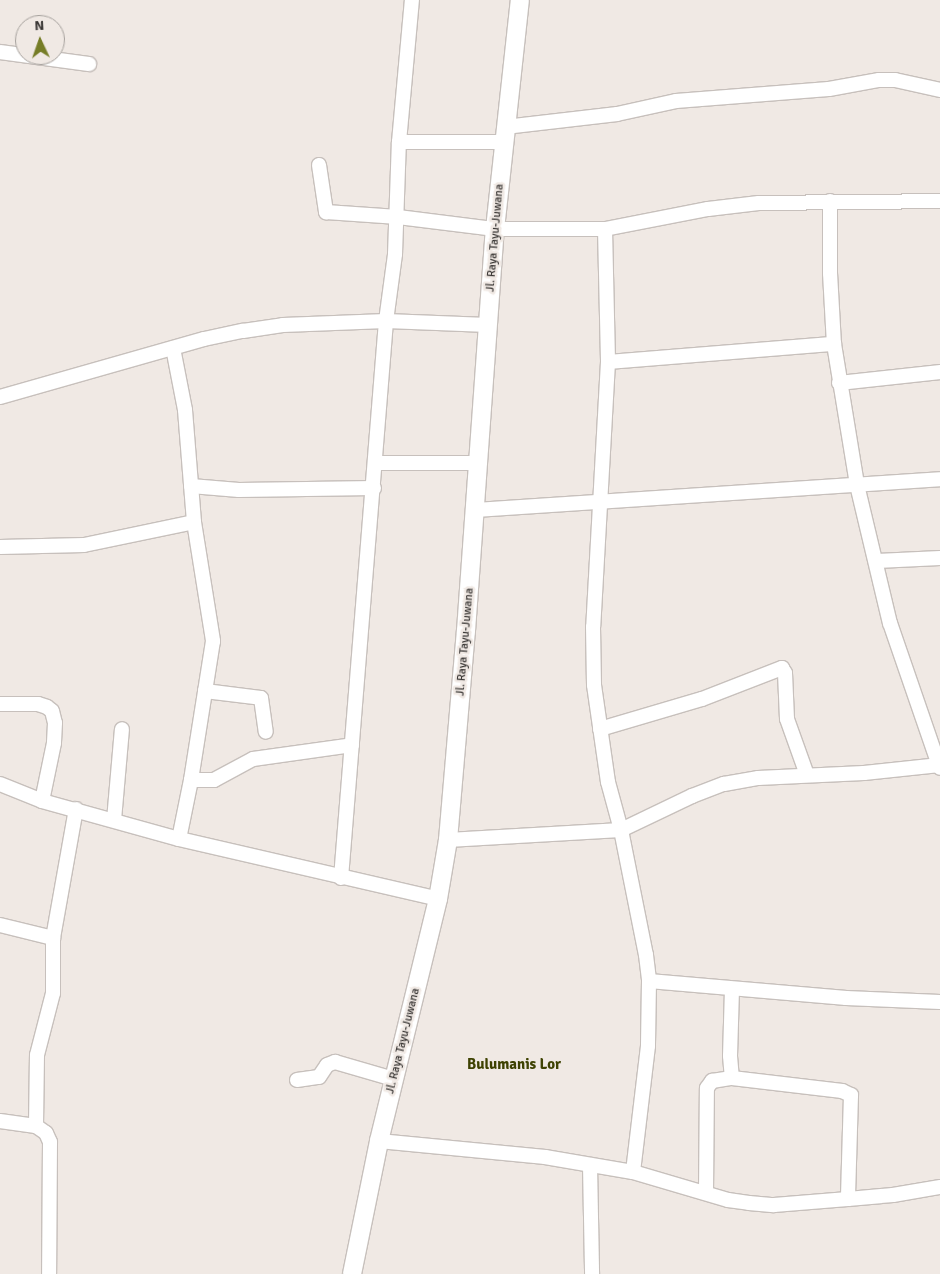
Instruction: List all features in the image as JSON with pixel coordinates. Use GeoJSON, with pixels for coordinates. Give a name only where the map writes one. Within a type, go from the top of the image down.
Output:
{"type":"FeatureCollection","features":[{"type":"Feature","properties":{"kind":"main road","name":"Jl. Raya Tayu-Juwana"},"geometry":{"type":"LineString","coordinates":[[352,1274],[378,1141],[438,899],[448,840],[476,510],[495,228],[520,0]]}},
{"type":"Feature","properties":{"kind":"street"},"geometry":{"type":"LineString","coordinates":[[340,878],[374,488],[386,321],[398,216],[399,142],[412,0]]}},
{"type":"Feature","properties":{"kind":"street"},"geometry":{"type":"LineString","coordinates":[[0,52],[89,64]]}},
{"type":"Feature","properties":{"kind":"street"},"geometry":{"type":"LineString","coordinates":[[399,142],[504,135],[676,101],[829,89],[879,80],[895,80],[940,90]]}},
{"type":"Feature","properties":{"kind":"street"},"geometry":{"type":"LineString","coordinates":[[318,165],[326,212],[398,216],[495,228],[605,229],[708,209],[759,203],[940,201]]}},
{"type":"Feature","properties":{"kind":"street"},"geometry":{"type":"LineString","coordinates":[[448,840],[621,830],[692,796],[724,784],[758,778],[864,773],[940,766],[890,623],[858,485],[839,383],[834,344],[830,273],[830,201]]}},
{"type":"Feature","properties":{"kind":"street"},"geometry":{"type":"LineString","coordinates":[[605,229],[608,362],[593,646],[594,685],[608,782],[621,830],[646,954],[649,981],[648,1046],[632,1172]]}},
{"type":"Feature","properties":{"kind":"street"},"geometry":{"type":"LineString","coordinates":[[0,397],[228,334],[284,325],[386,321],[488,325]]}},
{"type":"Feature","properties":{"kind":"street"},"geometry":{"type":"LineString","coordinates":[[608,362],[834,344]]}},
{"type":"Feature","properties":{"kind":"street"},"geometry":{"type":"LineString","coordinates":[[173,348],[185,410],[194,522],[213,641],[191,780],[179,839]]}},
{"type":"Feature","properties":{"kind":"street"},"geometry":{"type":"LineString","coordinates":[[839,383],[940,372]]}},
{"type":"Feature","properties":{"kind":"street"},"geometry":{"type":"LineString","coordinates":[[376,462],[479,463]]}},
{"type":"Feature","properties":{"kind":"street"},"geometry":{"type":"LineString","coordinates":[[476,510],[940,478]]}},
{"type":"Feature","properties":{"kind":"street"},"geometry":{"type":"LineString","coordinates":[[191,486],[227,489],[292,490],[374,488]]}},
{"type":"Feature","properties":{"kind":"street"},"geometry":{"type":"LineString","coordinates":[[0,547],[84,545],[194,522]]}},
{"type":"Feature","properties":{"kind":"street"},"geometry":{"type":"LineString","coordinates":[[877,561],[940,558]]}},
{"type":"Feature","properties":{"kind":"street"},"geometry":{"type":"LineString","coordinates":[[600,730],[702,700],[782,668],[785,673],[787,719],[807,775]]}},
{"type":"Feature","properties":{"kind":"street"},"geometry":{"type":"LineString","coordinates":[[205,691],[261,698],[266,732]]}},
{"type":"Feature","properties":{"kind":"street"},"geometry":{"type":"LineString","coordinates":[[0,704],[38,704],[48,707],[52,712],[55,723],[54,742],[42,801]]}},
{"type":"Feature","properties":{"kind":"street"},"geometry":{"type":"LineString","coordinates":[[114,820],[122,729]]}},
{"type":"Feature","properties":{"kind":"street"},"geometry":{"type":"LineString","coordinates":[[191,780],[214,780],[253,759],[352,745]]}},
{"type":"Feature","properties":{"kind":"street"},"geometry":{"type":"LineString","coordinates":[[0,784],[42,801],[179,839],[340,878],[438,899]]}},
{"type":"Feature","properties":{"kind":"street"},"geometry":{"type":"LineString","coordinates":[[36,1126],[37,1055],[53,993],[53,938],[76,809]]}},
{"type":"Feature","properties":{"kind":"street"},"geometry":{"type":"LineString","coordinates":[[0,924],[53,938]]}},
{"type":"Feature","properties":{"kind":"street"},"geometry":{"type":"LineString","coordinates":[[649,981],[846,998],[940,1002]]}},
{"type":"Feature","properties":{"kind":"street"},"geometry":{"type":"LineString","coordinates":[[732,988],[730,1056],[732,1078]]}},
{"type":"Feature","properties":{"kind":"street"},"geometry":{"type":"LineString","coordinates":[[297,1080],[319,1077],[327,1065],[336,1062],[394,1079]]}},
{"type":"Feature","properties":{"kind":"street"},"geometry":{"type":"LineString","coordinates":[[706,1193],[708,1088],[712,1081],[732,1078],[842,1091],[851,1094],[848,1199]]}},
{"type":"Feature","properties":{"kind":"street"},"geometry":{"type":"LineString","coordinates":[[0,1121],[36,1126],[46,1133],[50,1142],[50,1274]]}},
{"type":"Feature","properties":{"kind":"street"},"geometry":{"type":"LineString","coordinates":[[378,1141],[545,1157],[632,1172],[728,1200],[774,1205],[893,1195],[940,1187]]}},
{"type":"Feature","properties":{"kind":"street"},"geometry":{"type":"LineString","coordinates":[[590,1165],[592,1274]]}},
{"type":"Feature","properties":{"kind":"district","name":"Bulumanis Lor"},"geometry":{"type":"Point","coordinates":[514,1065]}}]}
